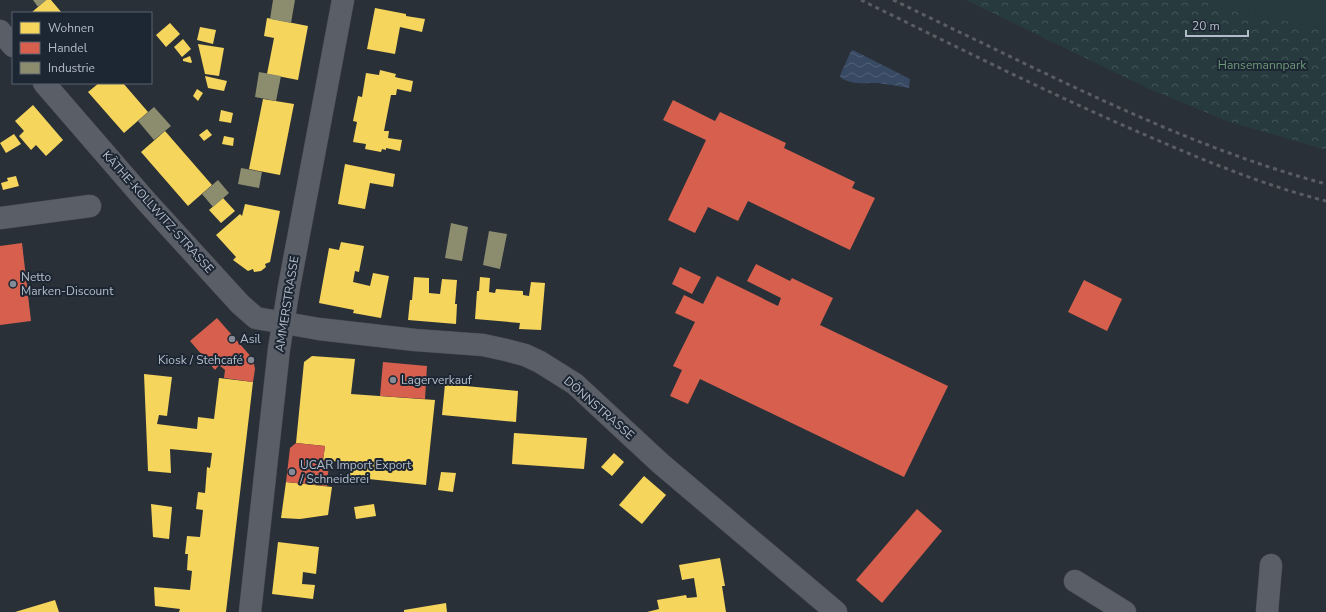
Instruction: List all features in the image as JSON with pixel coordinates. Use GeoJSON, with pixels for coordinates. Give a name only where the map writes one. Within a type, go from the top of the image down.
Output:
{"type":"FeatureCollection","features":[{"type":"Feature","properties":{"kind":"street","name":"AMMERSTRASSE"},"geometry":{"type":"LineString","coordinates":[[250,612],[279,350],[288,287],[343,0]]}},
{"type":"Feature","properties":{"kind":"street"},"geometry":{"type":"LineString","coordinates":[[0,31],[12,45]]}},
{"type":"Feature","properties":{"kind":"street","name":"KÄTHE-KOLLWITZ-STRASSE"},"geometry":{"type":"LineString","coordinates":[[45,84],[146,201],[240,304],[256,318],[283,323]]}},
{"type":"Feature","properties":{"kind":"street"},"geometry":{"type":"LineString","coordinates":[[0,218],[90,206]]}},
{"type":"Feature","properties":{"kind":"street","name":"DÖNNSTRASSE"},"geometry":{"type":"LineString","coordinates":[[283,323],[319,329],[415,340],[483,345],[525,355],[540,362],[575,384],[660,463],[825,609]]}},
{"type":"Feature","properties":{"kind":"street"},"geometry":{"type":"LineString","coordinates":[[1267,612],[1271,565]]}},
{"type":"Feature","properties":{"kind":"street"},"geometry":{"type":"LineString","coordinates":[[1075,581],[1125,612]]}},
{"type":"Feature","properties":{"kind":"green space","name":"Hansemannpark"},"geometry":{"type":"Polygon","coordinates":[[[966,0],[1326,0],[1326,150],[1227,121],[1147,88],[966,0]]]}},
{"type":"Feature","properties":{"kind":"green space"},"geometry":{"type":"Polygon","coordinates":[[[1218,0],[1326,0],[1326,29],[1219,8],[1218,0]]]}},
{"type":"Feature","properties":{"kind":"water"},"geometry":{"type":"Polygon","coordinates":[[[853,50],[910,79],[909,88],[889,84],[863,83],[844,80],[840,77],[841,73],[851,51],[853,50]]]}},
{"type":"Feature","properties":{"kind":"building: Wohnen"},"geometry":{"type":"Polygon","coordinates":[[[46,0],[51,0],[61,12],[32,12],[46,0]]]}},
{"type":"Feature","properties":{"kind":"building: Wohnen"},"geometry":{"type":"Polygon","coordinates":[[[375,8],[425,19],[422,32],[400,27],[395,54],[367,49],[375,8]]]}},
{"type":"Feature","properties":{"kind":"building: Wohnen"},"geometry":{"type":"Polygon","coordinates":[[[267,18],[308,26],[298,80],[267,74],[274,38],[264,36],[267,18]]]}},
{"type":"Feature","properties":{"kind":"building: Wohnen"},"geometry":{"type":"Polygon","coordinates":[[[170,23],[180,34],[166,47],[156,35],[170,23]]]}},
{"type":"Feature","properties":{"kind":"building: Wohnen"},"geometry":{"type":"Polygon","coordinates":[[[200,27],[216,30],[213,44],[197,40],[200,27]]]}},
{"type":"Feature","properties":{"kind":"building: Wohnen"},"geometry":{"type":"Polygon","coordinates":[[[183,39],[191,49],[182,57],[174,47],[183,39]]]}},
{"type":"Feature","properties":{"kind":"building: Wohnen"},"geometry":{"type":"Polygon","coordinates":[[[198,44],[224,48],[219,76],[205,74],[198,44]]]}},
{"type":"Feature","properties":{"kind":"building: Wohnen"},"geometry":{"type":"Polygon","coordinates":[[[190,56],[191,63],[183,61],[183,59],[190,56]]]}},
{"type":"Feature","properties":{"kind":"building: Wohnen"},"geometry":{"type":"Polygon","coordinates":[[[380,70],[396,74],[395,77],[413,81],[411,92],[397,89],[396,95],[391,95],[384,131],[389,131],[388,138],[402,140],[400,151],[386,148],[386,150],[382,149],[381,152],[365,149],[366,144],[353,142],[357,122],[353,121],[358,96],[362,97],[366,73],[379,75],[380,70]]]}},
{"type":"Feature","properties":{"kind":"building: Wohnen"},"geometry":{"type":"Polygon","coordinates":[[[205,76],[227,81],[224,91],[208,88],[205,76]]]}},
{"type":"Feature","properties":{"kind":"building: Wohnen"},"geometry":{"type":"Polygon","coordinates":[[[98,84],[124,84],[148,112],[124,133],[88,92],[98,84]]]}},
{"type":"Feature","properties":{"kind":"building: Wohnen"},"geometry":{"type":"Polygon","coordinates":[[[197,89],[203,93],[198,101],[193,96],[197,89]]]}},
{"type":"Feature","properties":{"kind":"building: Wohnen"},"geometry":{"type":"Polygon","coordinates":[[[263,99],[294,104],[280,175],[249,169],[263,99]]]}},
{"type":"Feature","properties":{"kind":"building: Wohnen"},"geometry":{"type":"Polygon","coordinates":[[[33,105],[63,140],[46,156],[36,145],[31,150],[19,136],[24,131],[15,121],[33,105]]]}},
{"type":"Feature","properties":{"kind":"building: Wohnen"},"geometry":{"type":"Polygon","coordinates":[[[221,110],[233,113],[231,123],[219,121],[221,110]]]}},
{"type":"Feature","properties":{"kind":"building: Wohnen"},"geometry":{"type":"Polygon","coordinates":[[[207,129],[212,135],[204,141],[199,135],[207,129]]]}},
{"type":"Feature","properties":{"kind":"building: Wohnen"},"geometry":{"type":"Polygon","coordinates":[[[165,131],[212,185],[188,206],[141,152],[165,131]]]}},
{"type":"Feature","properties":{"kind":"building: Wohnen"},"geometry":{"type":"Polygon","coordinates":[[[14,134],[21,144],[6,153],[0,143],[14,134]]]}},
{"type":"Feature","properties":{"kind":"building: Wohnen"},"geometry":{"type":"Polygon","coordinates":[[[224,136],[234,138],[233,146],[222,144],[224,136]]]}},
{"type":"Feature","properties":{"kind":"building: Wohnen"},"geometry":{"type":"Polygon","coordinates":[[[345,164],[395,174],[393,187],[370,183],[365,209],[338,204],[345,164]]]}},
{"type":"Feature","properties":{"kind":"building: Wohnen"},"geometry":{"type":"Polygon","coordinates":[[[16,176],[19,186],[3,190],[1,183],[8,181],[7,178],[16,176]]]}},
{"type":"Feature","properties":{"kind":"building: Wohnen"},"geometry":{"type":"Polygon","coordinates":[[[223,198],[235,211],[221,223],[209,210],[223,198]]]}},
{"type":"Feature","properties":{"kind":"building: Wohnen"},"geometry":{"type":"Polygon","coordinates":[[[245,204],[280,211],[270,262],[265,264],[266,267],[261,271],[254,272],[253,269],[248,271],[233,260],[236,257],[216,235],[240,214],[242,216],[245,204]]]}},
{"type":"Feature","properties":{"kind":"building: Wohnen"},"geometry":{"type":"Polygon","coordinates":[[[341,242],[364,246],[359,272],[355,271],[353,282],[370,286],[373,273],[389,276],[381,318],[353,313],[354,310],[319,303],[329,248],[339,250],[341,242]]]}},
{"type":"Feature","properties":{"kind":"building: Wohnen"},"geometry":{"type":"Polygon","coordinates":[[[414,277],[429,278],[429,293],[440,294],[442,279],[457,280],[455,304],[457,304],[456,324],[408,320],[414,277]]]}},
{"type":"Feature","properties":{"kind":"building: Wohnen"},"geometry":{"type":"Polygon","coordinates":[[[480,277],[490,278],[489,292],[495,293],[496,289],[523,291],[523,295],[529,296],[531,282],[545,283],[541,330],[519,329],[520,323],[475,319],[477,291],[479,291],[480,277]]]}},
{"type":"Feature","properties":{"kind":"building: Wohnen"},"geometry":{"type":"Polygon","coordinates":[[[312,356],[355,359],[351,394],[435,400],[426,485],[349,477],[351,463],[323,460],[325,446],[296,443],[304,362],[312,356]]]}},
{"type":"Feature","properties":{"kind":"building: Wohnen"},"geometry":{"type":"Polygon","coordinates":[[[144,374],[172,377],[167,416],[159,415],[157,424],[197,429],[198,417],[214,419],[219,378],[253,382],[226,612],[179,612],[180,609],[155,606],[154,587],[190,590],[192,571],[187,570],[188,554],[185,554],[187,536],[200,537],[203,510],[196,509],[198,492],[205,493],[207,467],[210,468],[212,453],[170,449],[171,473],[148,471],[144,374]]]}},
{"type":"Feature","properties":{"kind":"building: Wohnen"},"geometry":{"type":"Polygon","coordinates":[[[445,384],[518,391],[516,422],[442,415],[445,384]]]}},
{"type":"Feature","properties":{"kind":"building: Wohnen"},"geometry":{"type":"Polygon","coordinates":[[[514,433],[587,438],[584,469],[512,464],[514,433]]]}},
{"type":"Feature","properties":{"kind":"building: Wohnen"},"geometry":{"type":"Polygon","coordinates":[[[614,453],[624,462],[612,476],[601,467],[614,453]]]}},
{"type":"Feature","properties":{"kind":"building: Wohnen"},"geometry":{"type":"Polygon","coordinates":[[[441,472],[456,473],[453,492],[438,490],[441,472]]]}},
{"type":"Feature","properties":{"kind":"building: Wohnen"},"geometry":{"type":"Polygon","coordinates":[[[644,476],[666,495],[642,524],[619,505],[644,476]]]}},
{"type":"Feature","properties":{"kind":"building: Wohnen"},"geometry":{"type":"Polygon","coordinates":[[[286,482],[332,487],[328,515],[300,519],[281,518],[286,482]]]}},
{"type":"Feature","properties":{"kind":"building: Wohnen"},"geometry":{"type":"Polygon","coordinates":[[[151,504],[172,507],[169,539],[153,537],[151,504]]]}},
{"type":"Feature","properties":{"kind":"building: Wohnen"},"geometry":{"type":"Polygon","coordinates":[[[374,504],[376,516],[356,519],[354,507],[374,504]]]}},
{"type":"Feature","properties":{"kind":"building: Wohnen"},"geometry":{"type":"Polygon","coordinates":[[[278,542],[319,547],[316,574],[303,572],[302,584],[315,585],[313,599],[272,594],[278,542]]]}},
{"type":"Feature","properties":{"kind":"building: Wohnen"},"geometry":{"type":"Polygon","coordinates":[[[720,558],[725,586],[722,586],[726,612],[647,612],[659,609],[657,600],[686,595],[687,598],[697,597],[694,578],[682,580],[679,565],[720,558]]]}},
{"type":"Feature","properties":{"kind":"building: Wohnen"},"geometry":{"type":"Polygon","coordinates":[[[55,600],[59,612],[15,612],[55,600]]]}},
{"type":"Feature","properties":{"kind":"building: Wohnen"},"geometry":{"type":"Polygon","coordinates":[[[446,603],[447,612],[404,612],[404,610],[446,603]]]}},
{"type":"Feature","properties":{"kind":"building: Handel"},"geometry":{"type":"Polygon","coordinates":[[[673,100],[715,121],[720,112],[786,143],[784,148],[855,182],[852,188],[875,198],[850,250],[748,201],[738,221],[708,207],[695,233],[668,220],[706,140],[663,120],[673,100]]]}},
{"type":"Feature","properties":{"kind":"building: Handel","name":"Netto Marken-Discount"},"geometry":{"type":"Polygon","coordinates":[[[22,243],[31,321],[0,325],[0,246],[22,243]]]}},
{"type":"Feature","properties":{"kind":"building: Handel"},"geometry":{"type":"Polygon","coordinates":[[[756,264],[790,281],[792,278],[833,298],[820,325],[948,386],[904,477],[700,379],[688,404],[670,396],[682,370],[673,366],[695,322],[675,313],[684,295],[703,304],[717,276],[778,306],[781,298],[747,281],[756,264]]]}},
{"type":"Feature","properties":{"kind":"building: Handel"},"geometry":{"type":"Polygon","coordinates":[[[680,267],[701,277],[692,294],[672,284],[680,267]]]}},
{"type":"Feature","properties":{"kind":"building: Handel"},"geometry":{"type":"Polygon","coordinates":[[[1084,280],[1122,299],[1107,331],[1068,312],[1084,280]]]}},
{"type":"Feature","properties":{"kind":"building: Handel"},"geometry":{"type":"Polygon","coordinates":[[[217,318],[253,359],[255,369],[253,382],[224,378],[225,370],[219,365],[215,370],[190,341],[217,318]]]}},
{"type":"Feature","properties":{"kind":"building: Handel"},"geometry":{"type":"Polygon","coordinates":[[[383,362],[427,366],[425,399],[380,396],[383,362]]]}},
{"type":"Feature","properties":{"kind":"building: Handel"},"geometry":{"type":"Polygon","coordinates":[[[296,443],[325,446],[323,460],[329,461],[327,486],[286,482],[290,448],[296,443]]]}},
{"type":"Feature","properties":{"kind":"building: Handel"},"geometry":{"type":"Polygon","coordinates":[[[917,509],[942,531],[882,603],[856,580],[917,509]]]}},
{"type":"Feature","properties":{"kind":"building: Industrie"},"geometry":{"type":"Polygon","coordinates":[[[33,0],[46,0],[38,7],[33,0]]]}},
{"type":"Feature","properties":{"kind":"building: Industrie"},"geometry":{"type":"Polygon","coordinates":[[[273,0],[295,0],[291,23],[270,19],[273,0]]]}},
{"type":"Feature","properties":{"kind":"building: Industrie"},"geometry":{"type":"Polygon","coordinates":[[[259,72],[281,76],[276,101],[255,97],[259,72]]]}},
{"type":"Feature","properties":{"kind":"building: Industrie"},"geometry":{"type":"Polygon","coordinates":[[[154,107],[171,126],[154,140],[138,121],[154,107]]]}},
{"type":"Feature","properties":{"kind":"building: Industrie"},"geometry":{"type":"Polygon","coordinates":[[[241,168],[262,172],[259,188],[238,184],[241,168]]]}},
{"type":"Feature","properties":{"kind":"building: Industrie"},"geometry":{"type":"Polygon","coordinates":[[[218,180],[229,193],[213,207],[202,194],[218,180]]]}},
{"type":"Feature","properties":{"kind":"building: Industrie"},"geometry":{"type":"Polygon","coordinates":[[[451,223],[468,227],[462,261],[445,258],[451,223]]]}},
{"type":"Feature","properties":{"kind":"building: Industrie"},"geometry":{"type":"Polygon","coordinates":[[[489,231],[507,234],[500,269],[483,265],[489,231]]]}},
{"type":"Feature","properties":{"kind":"railway"},"geometry":{"type":"LineString","coordinates":[[861,0],[1041,88],[1150,137],[1259,181],[1326,201]]}},
{"type":"Feature","properties":{"kind":"railway"},"geometry":{"type":"LineString","coordinates":[[893,0],[1071,86],[1142,118],[1251,161],[1326,184]]}},
{"type":"Feature","properties":{"kind":"place","name":"Netto Marken-Discount"},"geometry":{"type":"Point","coordinates":[13,284]}},
{"type":"Feature","properties":{"kind":"place","name":"Asil"},"geometry":{"type":"Point","coordinates":[232,339]}},
{"type":"Feature","properties":{"kind":"place","name":"Kiosk / Stehcafé"},"geometry":{"type":"Point","coordinates":[251,360]}},
{"type":"Feature","properties":{"kind":"place","name":"Lagerverkauf"},"geometry":{"type":"Point","coordinates":[393,380]}},
{"type":"Feature","properties":{"kind":"place","name":"UCAR Import Export / Schneiderei"},"geometry":{"type":"Point","coordinates":[292,472]}}]}
